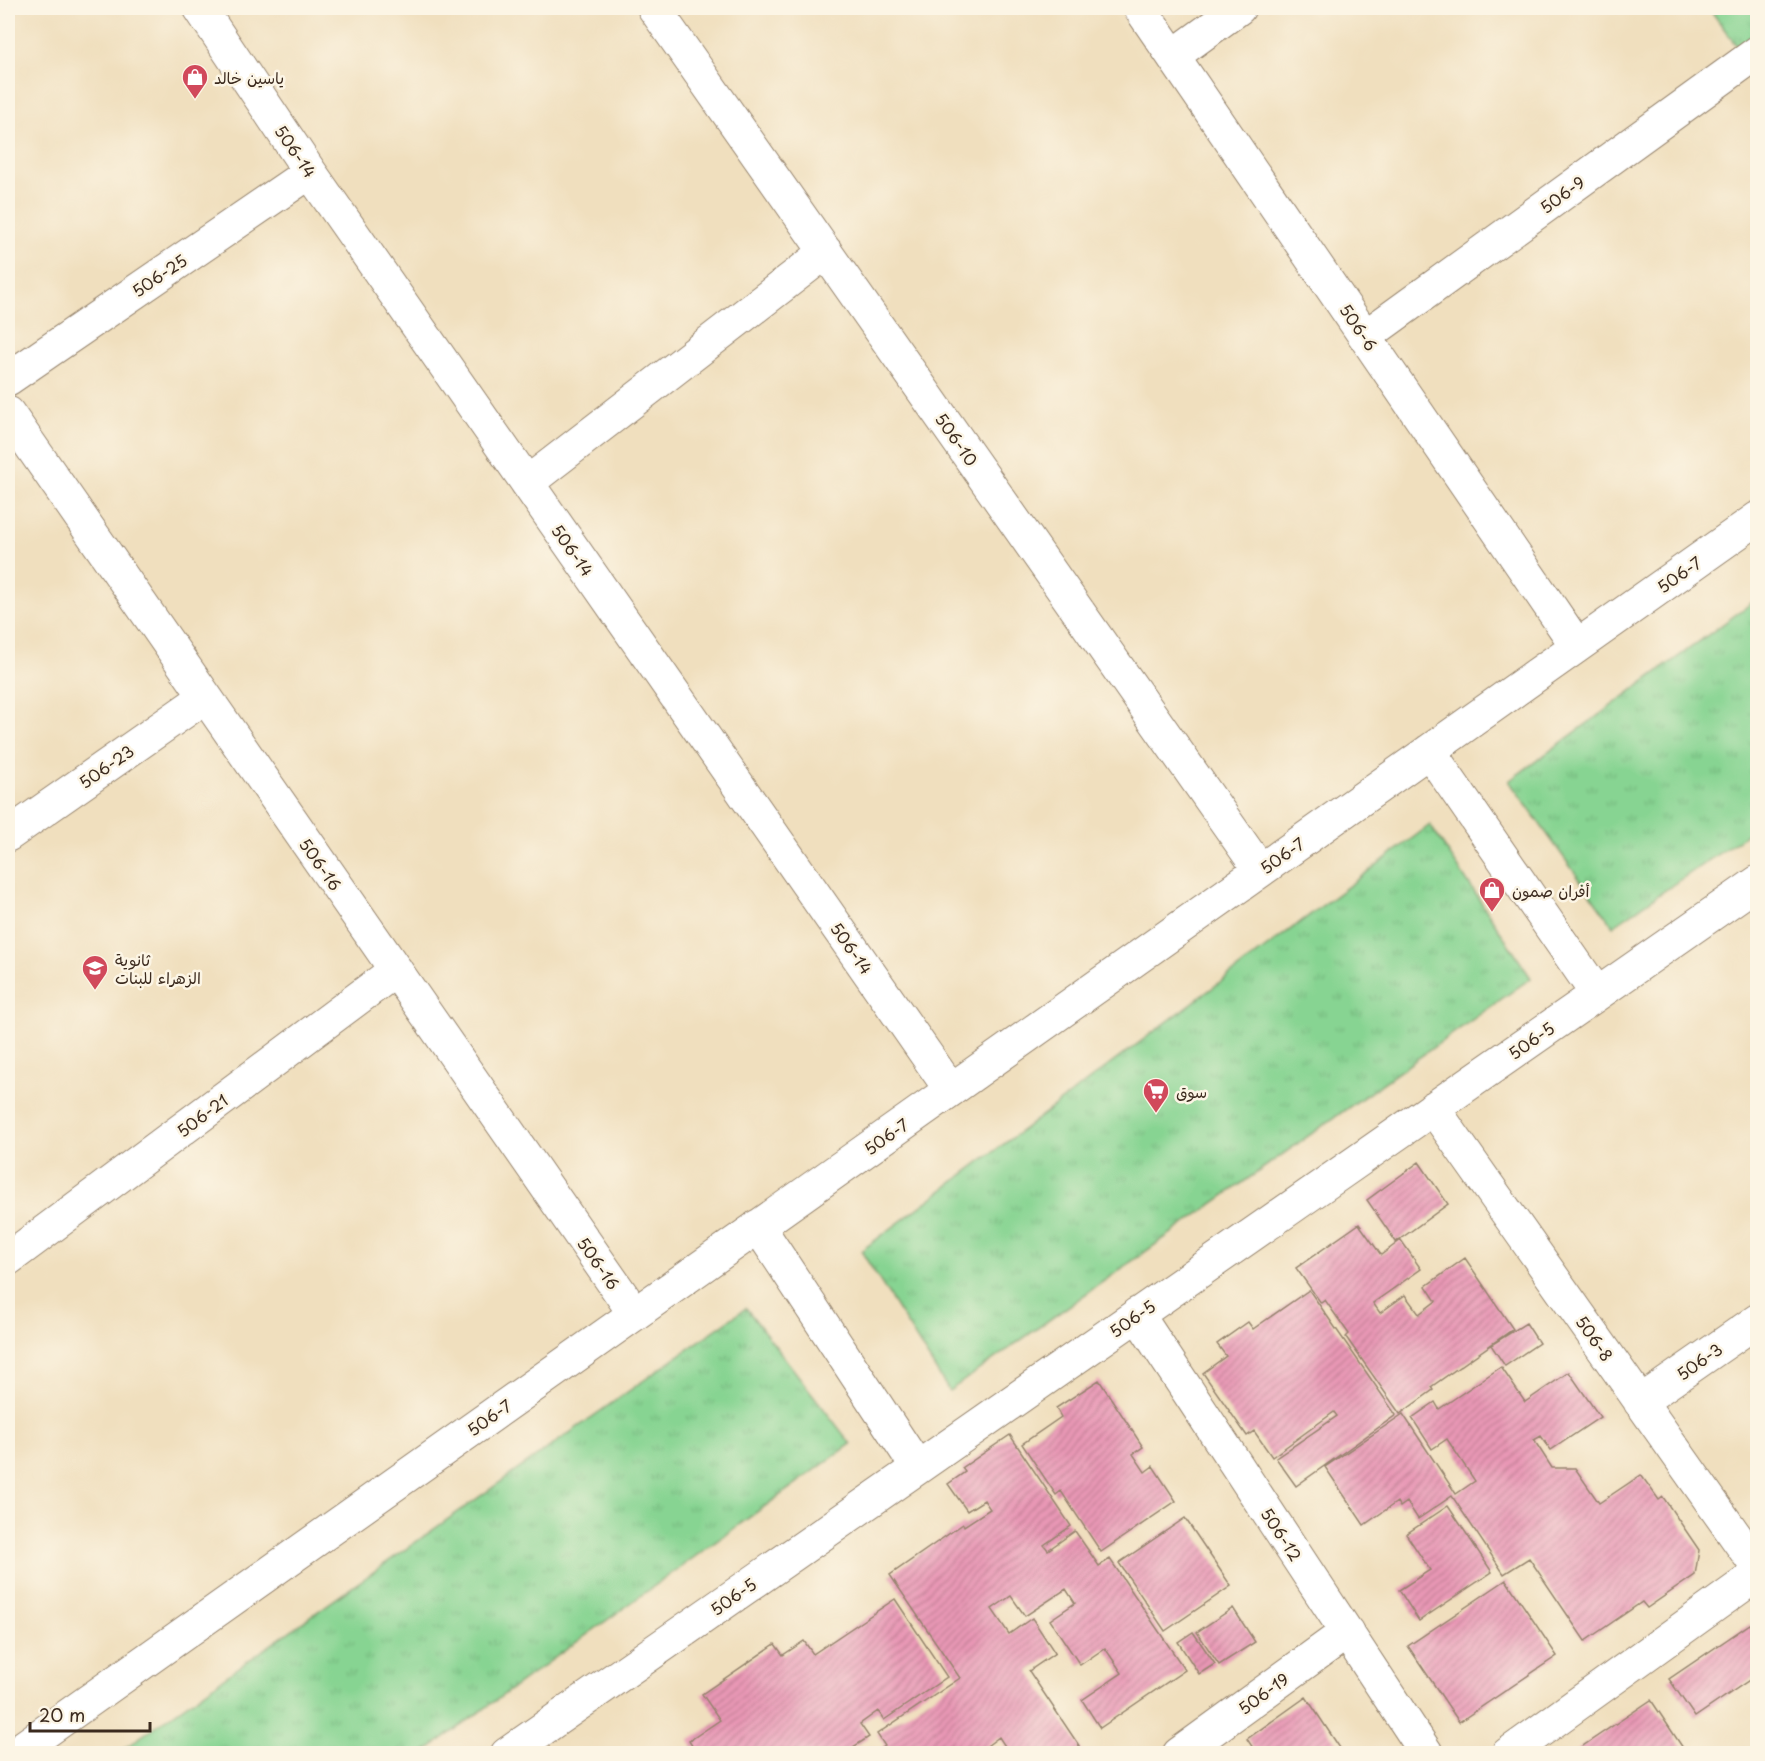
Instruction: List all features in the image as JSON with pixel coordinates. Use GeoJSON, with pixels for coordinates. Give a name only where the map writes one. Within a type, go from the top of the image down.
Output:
{"type":"FeatureCollection","features":[{"type":"Feature","properties":{"kind":"street","name":"506-14"},"geometry":{"type":"LineString","coordinates":[[200,8],[309,172],[951,1090]]}},
{"type":"Feature","properties":{"kind":"street","name":"506-10"},"geometry":{"type":"LineString","coordinates":[[654,8],[1260,870]]}},
{"type":"Feature","properties":{"kind":"street","name":"506-6"},"geometry":{"type":"LineString","coordinates":[[1140,8],[1577,646]]}},
{"type":"Feature","properties":{"kind":"street"},"geometry":{"type":"LineString","coordinates":[[1173,56],[1239,8]]}},
{"type":"Feature","properties":{"kind":"street","name":"506-9"},"geometry":{"type":"LineString","coordinates":[[1366,336],[1758,52]]}},
{"type":"Feature","properties":{"kind":"street","name":"506-25"},"geometry":{"type":"LineString","coordinates":[[8,379],[309,172]]}},
{"type":"Feature","properties":{"kind":"street"},"geometry":{"type":"LineString","coordinates":[[527,483],[826,252]]}},
{"type":"Feature","properties":{"kind":"street","name":"506-16"},"geometry":{"type":"LineString","coordinates":[[8,413],[635,1314]]}},
{"type":"Feature","properties":{"kind":"street","name":"506-7"},"geometry":{"type":"LineString","coordinates":[[14,1754],[1758,518]]}},
{"type":"Feature","properties":{"kind":"street","name":"506-23"},"geometry":{"type":"LineString","coordinates":[[8,835],[205,697]]}},
{"type":"Feature","properties":{"kind":"street"},"geometry":{"type":"LineString","coordinates":[[1430,751],[1597,994]]}},
{"type":"Feature","properties":{"kind":"street","name":"506-5"},"geometry":{"type":"LineString","coordinates":[[507,1754],[1758,882]]}},
{"type":"Feature","properties":{"kind":"street","name":"506-21"},"geometry":{"type":"LineString","coordinates":[[8,1259],[396,970]]}},
{"type":"Feature","properties":{"kind":"street","name":"506-8"},"geometry":{"type":"LineString","coordinates":[[1433,1108],[1758,1568]]}},
{"type":"Feature","properties":{"kind":"street"},"geometry":{"type":"LineString","coordinates":[[758,1226],[917,1467]]}},
{"type":"Feature","properties":{"kind":"street","name":"506-12"},"geometry":{"type":"LineString","coordinates":[[1137,1314],[1427,1754]]}},
{"type":"Feature","properties":{"kind":"street","name":"506-3"},"geometry":{"type":"LineString","coordinates":[[1640,1402],[1758,1320]]}},
{"type":"Feature","properties":{"kind":"street"},"geometry":{"type":"LineString","coordinates":[[1508,1754],[1758,1574]]}},
{"type":"Feature","properties":{"kind":"street","name":"506-19"},"geometry":{"type":"LineString","coordinates":[[1179,1754],[1347,1632]]}},
{"type":"Feature","properties":{"kind":"green space"},"geometry":{"type":"Polygon","coordinates":[[[1709,8],[1757,8],[1757,52],[1747,60],[1709,8]]]}},
{"type":"Feature","properties":{"kind":"green space"},"geometry":{"type":"Polygon","coordinates":[[[1757,599],[1757,827],[1613,926],[1509,781],[1757,599]]]}},
{"type":"Feature","properties":{"kind":"green space"},"geometry":{"type":"Polygon","coordinates":[[[1430,825],[1531,978],[949,1391],[861,1251],[1430,825]]]}},
{"type":"Feature","properties":{"kind":"green space"},"geometry":{"type":"Polygon","coordinates":[[[746,1308],[851,1444],[423,1753],[118,1753],[746,1308]]]}},
{"type":"Feature","properties":{"kind":"building"},"geometry":{"type":"Polygon","coordinates":[[[1419,1162],[1448,1204],[1396,1242],[1367,1200],[1419,1162]]]}},
{"type":"Feature","properties":{"kind":"building"},"geometry":{"type":"Polygon","coordinates":[[[1359,1224],[1381,1255],[1401,1240],[1421,1269],[1373,1303],[1380,1313],[1405,1295],[1419,1314],[1436,1301],[1426,1286],[1465,1258],[1513,1329],[1431,1387],[1433,1390],[1400,1414],[1346,1337],[1349,1334],[1325,1300],[1321,1303],[1296,1268],[1359,1224]]]}},
{"type":"Feature","properties":{"kind":"building"},"geometry":{"type":"Polygon","coordinates":[[[1309,1290],[1396,1415],[1296,1486],[1276,1458],[1337,1416],[1334,1412],[1272,1457],[1254,1431],[1247,1436],[1203,1373],[1226,1356],[1217,1344],[1248,1322],[1253,1329],[1309,1290]]]}},
{"type":"Feature","properties":{"kind":"building"},"geometry":{"type":"Polygon","coordinates":[[[1526,1323],[1539,1343],[1505,1366],[1491,1345],[1526,1323]]]}},
{"type":"Feature","properties":{"kind":"building"},"geometry":{"type":"Polygon","coordinates":[[[1501,1367],[1525,1402],[1569,1372],[1600,1417],[1551,1450],[1541,1436],[1534,1440],[1552,1468],[1575,1468],[1599,1503],[1641,1475],[1659,1500],[1663,1497],[1699,1550],[1695,1575],[1647,1608],[1642,1602],[1585,1641],[1529,1558],[1504,1574],[1452,1496],[1418,1519],[1407,1502],[1400,1507],[1397,1502],[1364,1525],[1325,1467],[1403,1414],[1456,1494],[1475,1481],[1447,1439],[1432,1449],[1412,1418],[1435,1402],[1439,1409],[1501,1367]]]}},
{"type":"Feature","properties":{"kind":"building"},"geometry":{"type":"Polygon","coordinates":[[[1099,1380],[1143,1447],[1133,1454],[1145,1472],[1153,1466],[1176,1501],[1101,1552],[1061,1491],[1056,1495],[1022,1444],[1061,1417],[1056,1408],[1099,1380]]]}},
{"type":"Feature","properties":{"kind":"building"},"geometry":{"type":"Polygon","coordinates":[[[1010,1435],[1071,1526],[1044,1545],[1048,1550],[1075,1531],[1099,1566],[1110,1559],[1185,1670],[1100,1728],[1082,1700],[1122,1673],[1105,1648],[1080,1665],[1050,1620],[1075,1603],[1066,1589],[1025,1616],[1011,1596],[992,1609],[1009,1634],[1032,1618],[1055,1653],[1029,1671],[1082,1750],[1076,1754],[1010,1754],[999,1737],[976,1754],[877,1754],[876,1752],[885,1746],[877,1734],[960,1678],[890,1575],[963,1524],[964,1526],[990,1509],[984,1500],[967,1511],[948,1484],[965,1472],[962,1468],[1010,1435]]]}},
{"type":"Feature","properties":{"kind":"building"},"geometry":{"type":"Polygon","coordinates":[[[1448,1506],[1492,1572],[1419,1621],[1399,1590],[1430,1570],[1406,1534],[1448,1506]]]}},
{"type":"Feature","properties":{"kind":"building"},"geometry":{"type":"Polygon","coordinates":[[[1185,1518],[1231,1586],[1165,1631],[1119,1563],[1185,1518]]]}},
{"type":"Feature","properties":{"kind":"building"},"geometry":{"type":"Polygon","coordinates":[[[1506,1580],[1557,1656],[1459,1722],[1408,1646],[1506,1580]]]}},
{"type":"Feature","properties":{"kind":"building"},"geometry":{"type":"Polygon","coordinates":[[[895,1599],[947,1677],[884,1720],[878,1711],[860,1724],[869,1737],[850,1749],[853,1754],[697,1754],[689,1741],[720,1720],[702,1694],[775,1644],[783,1655],[804,1641],[813,1654],[895,1599]]]}},
{"type":"Feature","properties":{"kind":"building"},"geometry":{"type":"Polygon","coordinates":[[[1233,1608],[1255,1642],[1219,1665],[1197,1632],[1233,1608]]]}},
{"type":"Feature","properties":{"kind":"building"},"geometry":{"type":"Polygon","coordinates":[[[1750,1624],[1758,1635],[1758,1674],[1695,1717],[1669,1679],[1750,1624]]]}},
{"type":"Feature","properties":{"kind":"building"},"geometry":{"type":"Polygon","coordinates":[[[1193,1632],[1215,1664],[1199,1674],[1178,1642],[1193,1632]]]}},
{"type":"Feature","properties":{"kind":"building"},"geometry":{"type":"Polygon","coordinates":[[[1306,1697],[1344,1754],[1257,1754],[1247,1739],[1306,1697]]]}},
{"type":"Feature","properties":{"kind":"building"},"geometry":{"type":"Polygon","coordinates":[[[1651,1700],[1687,1754],[1571,1754],[1651,1700]]]}},
{"type":"Feature","properties":{"kind":"place","name":"ياسين خالد"},"geometry":{"type":"Point","coordinates":[195,100]}},
{"type":"Feature","properties":{"kind":"place","name":"أفران صمون"},"geometry":{"type":"Point","coordinates":[1492,913]}},
{"type":"Feature","properties":{"kind":"place","name":"ثانوية الزهراء للبنات"},"geometry":{"type":"Point","coordinates":[95,991]}},
{"type":"Feature","properties":{"kind":"place","name":"سوق"},"geometry":{"type":"Point","coordinates":[1156,1114]}}]}
